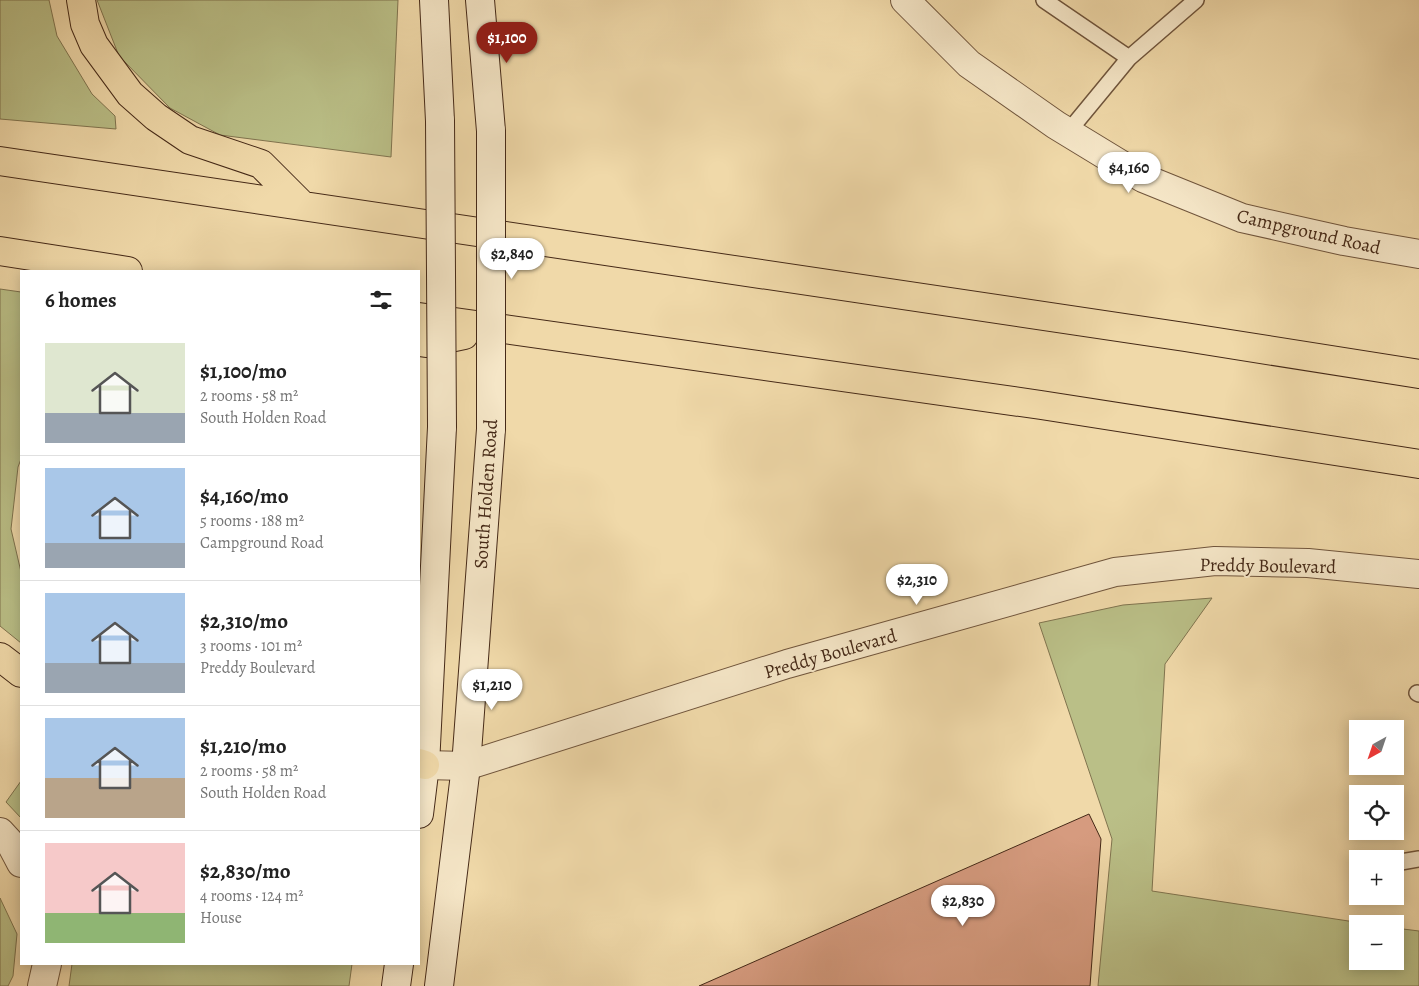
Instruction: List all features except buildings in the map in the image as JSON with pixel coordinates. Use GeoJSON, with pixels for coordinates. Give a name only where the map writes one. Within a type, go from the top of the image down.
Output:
{"type":"FeatureCollection","features":[{"type":"Feature","properties":{"kind":"highway"},"geometry":{"type":"LineString","coordinates":[[81,0],[85,24],[94,45],[130,94],[156,117],[190,140],[261,164],[301,204]]}},
{"type":"Feature","properties":{"kind":"highway"},"geometry":{"type":"LineString","coordinates":[[0,161],[301,204],[1419,374]]}},
{"type":"Feature","properties":{"kind":"highway"},"geometry":{"type":"LineString","coordinates":[[0,251],[122,270]]}},
{"type":"Feature","properties":{"kind":"highway"},"geometry":{"type":"LineString","coordinates":[[420,317],[1041,405],[1419,464]]}},
{"type":"Feature","properties":{"kind":"highway"},"geometry":{"type":"LineString","coordinates":[[420,342],[426,343],[494,329]]}},
{"type":"Feature","properties":{"kind":"highway"},"geometry":{"type":"LineString","coordinates":[[0,657],[20,672]]}},
{"type":"Feature","properties":{"kind":"main road"},"geometry":{"type":"LineString","coordinates":[[420,789],[442,427],[440,121],[434,0]]}},
{"type":"Feature","properties":{"kind":"main road","name":"South Holden Road"},"geometry":{"type":"LineString","coordinates":[[439,986],[466,766],[491,430],[491,131],[480,0]]}},
{"type":"Feature","properties":{"kind":"main road","name":"Campground Road"},"geometry":{"type":"LineString","coordinates":[[905,0],[969,64],[1068,132],[1143,178],[1242,218],[1344,241],[1419,254]]}},
{"type":"Feature","properties":{"kind":"main road","name":"Preddy Boulevard"},"geometry":{"type":"LineString","coordinates":[[421,764],[466,766],[786,664],[1115,572],[1215,561],[1308,563],[1419,574]]}},
{"type":"Feature","properties":{"kind":"main road"},"geometry":{"type":"LineString","coordinates":[[0,832],[11,844],[20,861]]}},
{"type":"Feature","properties":{"kind":"main road"},"geometry":{"type":"LineString","coordinates":[[42,986],[47,965]]}},
{"type":"Feature","properties":{"kind":"main road"},"geometry":{"type":"LineString","coordinates":[[396,986],[399,965]]}},
{"type":"Feature","properties":{"kind":"lane"},"geometry":{"type":"LineString","coordinates":[[1044,0],[1129,58]]}},
{"type":"Feature","properties":{"kind":"lane"},"geometry":{"type":"LineString","coordinates":[[1068,132],[1129,58],[1196,0]]}},
{"type":"Feature","properties":{"kind":"lane"},"geometry":{"type":"LineString","coordinates":[[1404,862],[1419,859]]}},
{"type":"Feature","properties":{"kind":"green space"},"geometry":{"type":"Polygon","coordinates":[[[0,0],[49,0],[57,36],[92,94],[115,116],[116,129],[0,119],[0,0]]]}},
{"type":"Feature","properties":{"kind":"green space"},"geometry":{"type":"Polygon","coordinates":[[[97,0],[398,0],[391,157],[220,135],[170,108],[119,56],[97,0]]]}},
{"type":"Feature","properties":{"kind":"green space"},"geometry":{"type":"Polygon","coordinates":[[[0,289],[20,292],[20,462],[11,529],[20,568],[20,642],[0,626],[0,289]]]}},
{"type":"Feature","properties":{"kind":"green space"},"geometry":{"type":"Polygon","coordinates":[[[1212,598],[1165,664],[1152,891],[1349,921],[1349,970],[1404,970],[1404,929],[1419,931],[1419,986],[1098,986],[1112,839],[1039,623],[1123,605],[1212,598]]]}},
{"type":"Feature","properties":{"kind":"green space"},"geometry":{"type":"Polygon","coordinates":[[[20,782],[20,817],[6,802],[20,782]]]}},
{"type":"Feature","properties":{"kind":"green space"},"geometry":{"type":"Polygon","coordinates":[[[0,898],[17,934],[13,976],[8,986],[0,986],[0,898]]]}},
{"type":"Feature","properties":{"kind":"green space"},"geometry":{"type":"Polygon","coordinates":[[[72,965],[352,965],[349,986],[69,986],[72,965]]]}}]}
